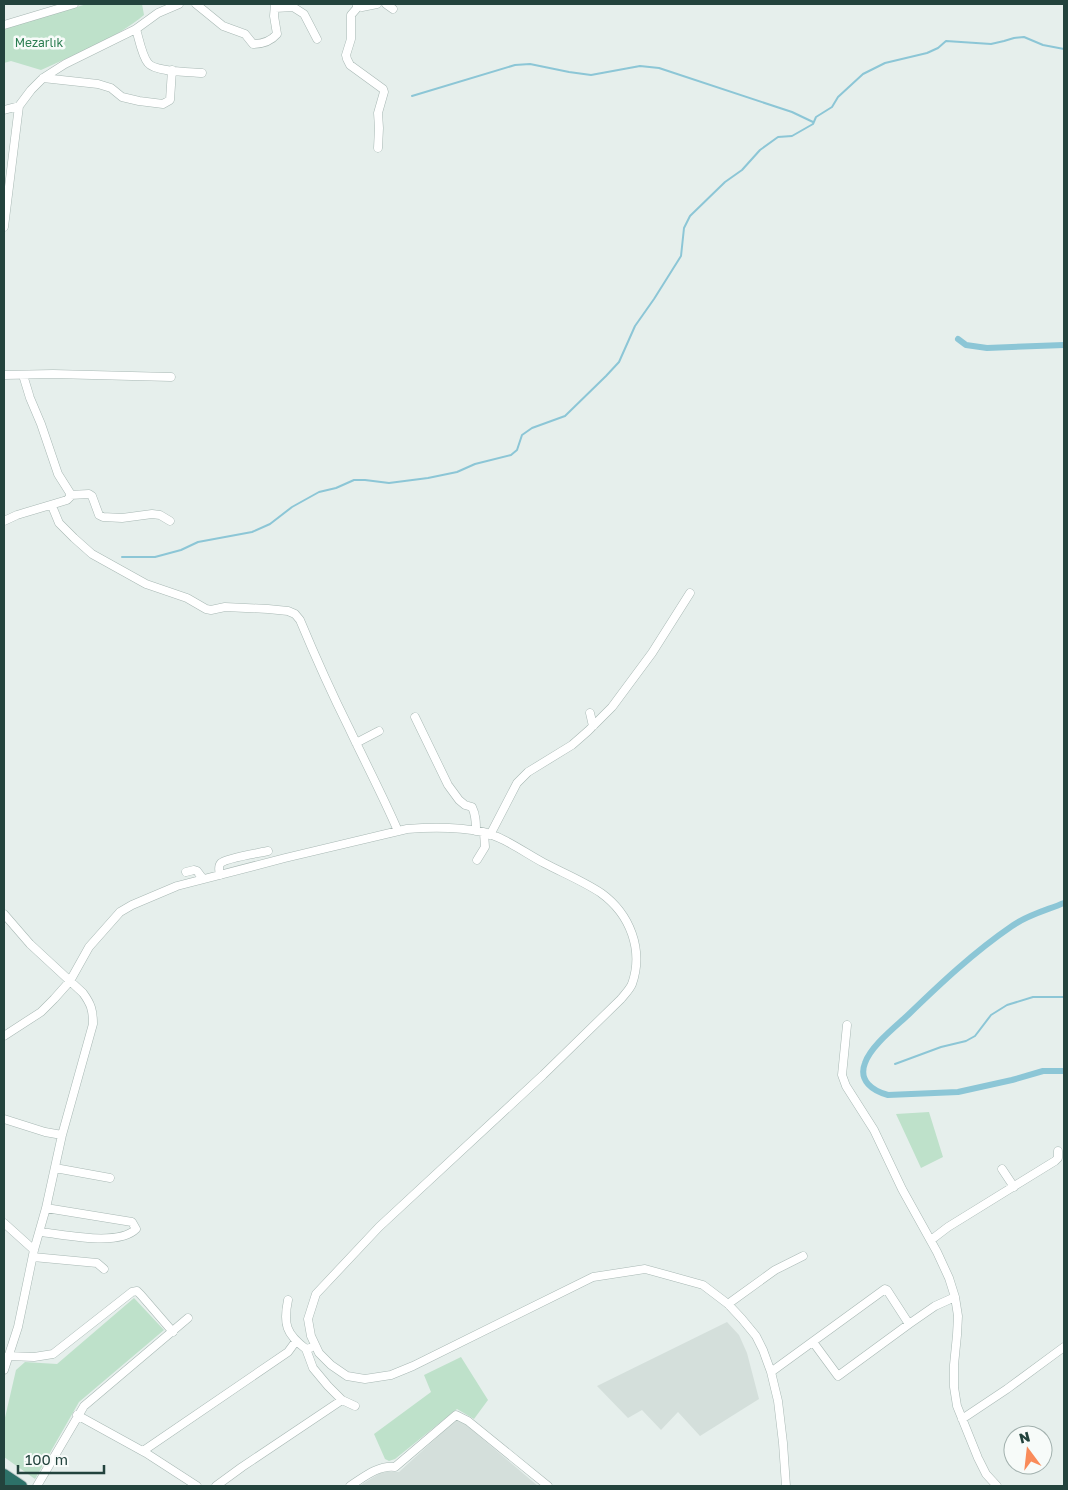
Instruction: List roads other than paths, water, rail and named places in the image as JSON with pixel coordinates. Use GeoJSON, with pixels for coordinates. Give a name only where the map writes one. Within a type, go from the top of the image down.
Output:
{"type":"FeatureCollection","features":[{"type":"Feature","properties":{"kind":"highway"},"geometry":{"type":"LineString","coordinates":[[4,1474],[22,1486]]}},
{"type":"Feature","properties":{"kind":"street"},"geometry":{"type":"LineString","coordinates":[[4,25],[74,4]]}},
{"type":"Feature","properties":{"kind":"street"},"geometry":{"type":"LineString","coordinates":[[156,4],[158,13]]}},
{"type":"Feature","properties":{"kind":"street"},"geometry":{"type":"LineString","coordinates":[[4,227],[19,106],[31,90],[43,78],[66,64],[136,30],[158,13],[179,4]]}},
{"type":"Feature","properties":{"kind":"street"},"geometry":{"type":"LineString","coordinates":[[196,4],[223,26],[244,34],[253,44],[273,39],[277,34],[275,6],[293,5],[304,14],[317,38]]}},
{"type":"Feature","properties":{"kind":"street"},"geometry":{"type":"LineString","coordinates":[[377,4],[362,7],[357,5],[351,15],[351,39],[346,54],[350,65],[383,89],[384,92],[378,113],[378,148]]}},
{"type":"Feature","properties":{"kind":"street"},"geometry":{"type":"LineString","coordinates":[[386,4],[393,9]]}},
{"type":"Feature","properties":{"kind":"street"},"geometry":{"type":"LineString","coordinates":[[136,30],[149,65],[172,70],[202,73]]}},
{"type":"Feature","properties":{"kind":"street"},"geometry":{"type":"LineString","coordinates":[[43,78],[98,84],[111,88],[122,97],[139,102],[163,104],[170,100],[172,70]]}},
{"type":"Feature","properties":{"kind":"street"},"geometry":{"type":"LineString","coordinates":[[4,110],[19,106]]}},
{"type":"Feature","properties":{"kind":"street"},"geometry":{"type":"LineString","coordinates":[[4,375],[53,374],[171,377]]}},
{"type":"Feature","properties":{"kind":"street"},"geometry":{"type":"LineString","coordinates":[[23,375],[58,474],[70,495]]}},
{"type":"Feature","properties":{"kind":"street"},"geometry":{"type":"LineString","coordinates":[[70,495],[89,494],[92,496],[99,515],[103,517],[122,518],[152,514],[160,515],[170,521]]}},
{"type":"Feature","properties":{"kind":"street"},"geometry":{"type":"LineString","coordinates":[[4,521],[17,515],[52,506],[67,500],[70,495]]}},
{"type":"Feature","properties":{"kind":"street"},"geometry":{"type":"LineString","coordinates":[[52,506],[59,524],[92,554],[146,584],[188,598],[206,609],[225,607],[268,608],[295,614],[300,620],[320,668],[382,793],[398,831]]}},
{"type":"Feature","properties":{"kind":"street"},"geometry":{"type":"LineString","coordinates":[[483,833],[517,783],[528,772],[572,745],[582,731],[593,726],[612,707],[652,653],[690,593]]}},
{"type":"Feature","properties":{"kind":"street"},"geometry":{"type":"LineString","coordinates":[[590,713],[593,726]]}},
{"type":"Feature","properties":{"kind":"street"},"geometry":{"type":"LineString","coordinates":[[415,717],[448,784],[459,800],[465,805],[472,807],[475,812],[476,822],[483,833],[485,847],[477,860]]}},
{"type":"Feature","properties":{"kind":"street"},"geometry":{"type":"LineString","coordinates":[[356,743],[379,731]]}},
{"type":"Feature","properties":{"kind":"street"},"geometry":{"type":"LineString","coordinates":[[4,1036],[41,1012],[70,981],[89,947],[120,912],[177,886],[398,831],[419,828],[463,829],[499,838],[545,864],[578,879],[602,894],[622,913],[631,930],[636,946],[637,966],[631,986],[621,999],[543,1076],[379,1227],[316,1294],[308,1319],[311,1336],[319,1353],[331,1365],[347,1376],[365,1379],[391,1375],[412,1366],[592,1277],[645,1269],[703,1285],[728,1304],[756,1336],[763,1350],[778,1401],[786,1486]]}},
{"type":"Feature","properties":{"kind":"street"},"geometry":{"type":"LineString","coordinates":[[220,875],[219,867],[221,863],[268,851]]}},
{"type":"Feature","properties":{"kind":"street"},"geometry":{"type":"LineString","coordinates":[[186,872],[197,871],[203,879]]}},
{"type":"Feature","properties":{"kind":"street"},"geometry":{"type":"LineString","coordinates":[[4,914],[30,944],[83,992],[93,1011],[93,1024],[62,1135],[46,1208],[33,1253],[18,1327],[4,1369]]}},
{"type":"Feature","properties":{"kind":"street"},"geometry":{"type":"LineString","coordinates":[[847,1025],[842,1075],[846,1086],[874,1130],[902,1189],[949,1278],[958,1316],[958,1335],[954,1365],[954,1387],[957,1406],[986,1474],[997,1486]]}},
{"type":"Feature","properties":{"kind":"street"},"geometry":{"type":"LineString","coordinates":[[4,1120],[62,1135]]}},
{"type":"Feature","properties":{"kind":"street"},"geometry":{"type":"LineString","coordinates":[[930,1240],[1055,1161],[1058,1158],[1058,1151]]}},
{"type":"Feature","properties":{"kind":"street"},"geometry":{"type":"LineString","coordinates":[[55,1168],[110,1178]]}},
{"type":"Feature","properties":{"kind":"street"},"geometry":{"type":"LineString","coordinates":[[1002,1169],[1014,1187]]}},
{"type":"Feature","properties":{"kind":"street"},"geometry":{"type":"LineString","coordinates":[[40,1232],[107,1238],[128,1234],[136,1229],[132,1222],[46,1208]]}},
{"type":"Feature","properties":{"kind":"street"},"geometry":{"type":"LineString","coordinates":[[4,1224],[33,1253],[96,1263],[104,1269]]}},
{"type":"Feature","properties":{"kind":"street"},"geometry":{"type":"LineString","coordinates":[[728,1304],[775,1270],[803,1256]]}},
{"type":"Feature","properties":{"kind":"street"},"geometry":{"type":"LineString","coordinates":[[771,1372],[885,1289],[909,1324]]}},
{"type":"Feature","properties":{"kind":"street"},"geometry":{"type":"LineString","coordinates":[[8,1356],[34,1357],[53,1354],[132,1292],[137,1291],[173,1332]]}},
{"type":"Feature","properties":{"kind":"street"},"geometry":{"type":"LineString","coordinates":[[813,1342],[838,1376],[935,1306],[955,1297]]}},
{"type":"Feature","properties":{"kind":"street"},"geometry":{"type":"LineString","coordinates":[[288,1300],[285,1315],[288,1330],[296,1341],[306,1348],[312,1368],[342,1400],[355,1406]]}},
{"type":"Feature","properties":{"kind":"street"},"geometry":{"type":"LineString","coordinates":[[37,1486],[84,1406],[188,1318]]}},
{"type":"Feature","properties":{"kind":"street"},"geometry":{"type":"LineString","coordinates":[[142,1451],[288,1352],[296,1341]]}},
{"type":"Feature","properties":{"kind":"street"},"geometry":{"type":"LineString","coordinates":[[306,1348],[316,1346]]}},
{"type":"Feature","properties":{"kind":"street"},"geometry":{"type":"LineString","coordinates":[[962,1419],[1064,1347]]}},
{"type":"Feature","properties":{"kind":"street"},"geometry":{"type":"LineString","coordinates":[[216,1486],[342,1400]]}},
{"type":"Feature","properties":{"kind":"street"},"geometry":{"type":"LineString","coordinates":[[350,1486],[379,1469],[395,1466],[456,1414],[468,1421],[548,1486]]}},
{"type":"Feature","properties":{"kind":"street"},"geometry":{"type":"LineString","coordinates":[[77,1415],[142,1451],[197,1486]]}},
{"type":"Feature","properties":{"kind":"waterway"},"geometry":{"type":"LineString","coordinates":[[122,557],[155,557],[181,550],[198,542],[252,532],[270,524],[292,507],[319,492],[336,488],[354,480],[389,483],[428,478],[457,472],[475,464],[511,455],[517,450],[522,435],[532,428],[565,416],[619,362],[635,326],[681,256],[684,228],[690,216],[725,182],[742,170],[760,150],[778,137],[792,136],[813,124],[816,117],[832,107],[838,97],[863,74],[885,63],[927,53],[938,48],[946,41],[991,44],[1024,37],[1043,45],[1064,49]]}},
{"type":"Feature","properties":{"kind":"waterway"},"geometry":{"type":"LineString","coordinates":[[412,96],[515,65],[530,64],[591,75],[640,66],[659,68],[792,112],[813,122]]}},
{"type":"Feature","properties":{"kind":"waterway"},"geometry":{"type":"LineString","coordinates":[[958,339],[966,345],[987,348],[1064,345]]}},
{"type":"Feature","properties":{"kind":"waterway"},"geometry":{"type":"LineString","coordinates":[[1064,903],[1018,922],[971,957],[884,1037],[872,1050],[863,1069],[865,1080],[868,1084],[877,1091],[888,1095],[958,1092],[1043,1071],[1064,1071]]}},
{"type":"Feature","properties":{"kind":"waterway"},"geometry":{"type":"LineString","coordinates":[[895,1064],[941,1047],[966,1041],[975,1036],[991,1015],[1007,1005],[1033,997],[1064,997]]}},
{"type":"Feature","properties":{"kind":"park label","name":"Mezarlık"},"geometry":{"type":"Point","coordinates":[39,43]}}]}
